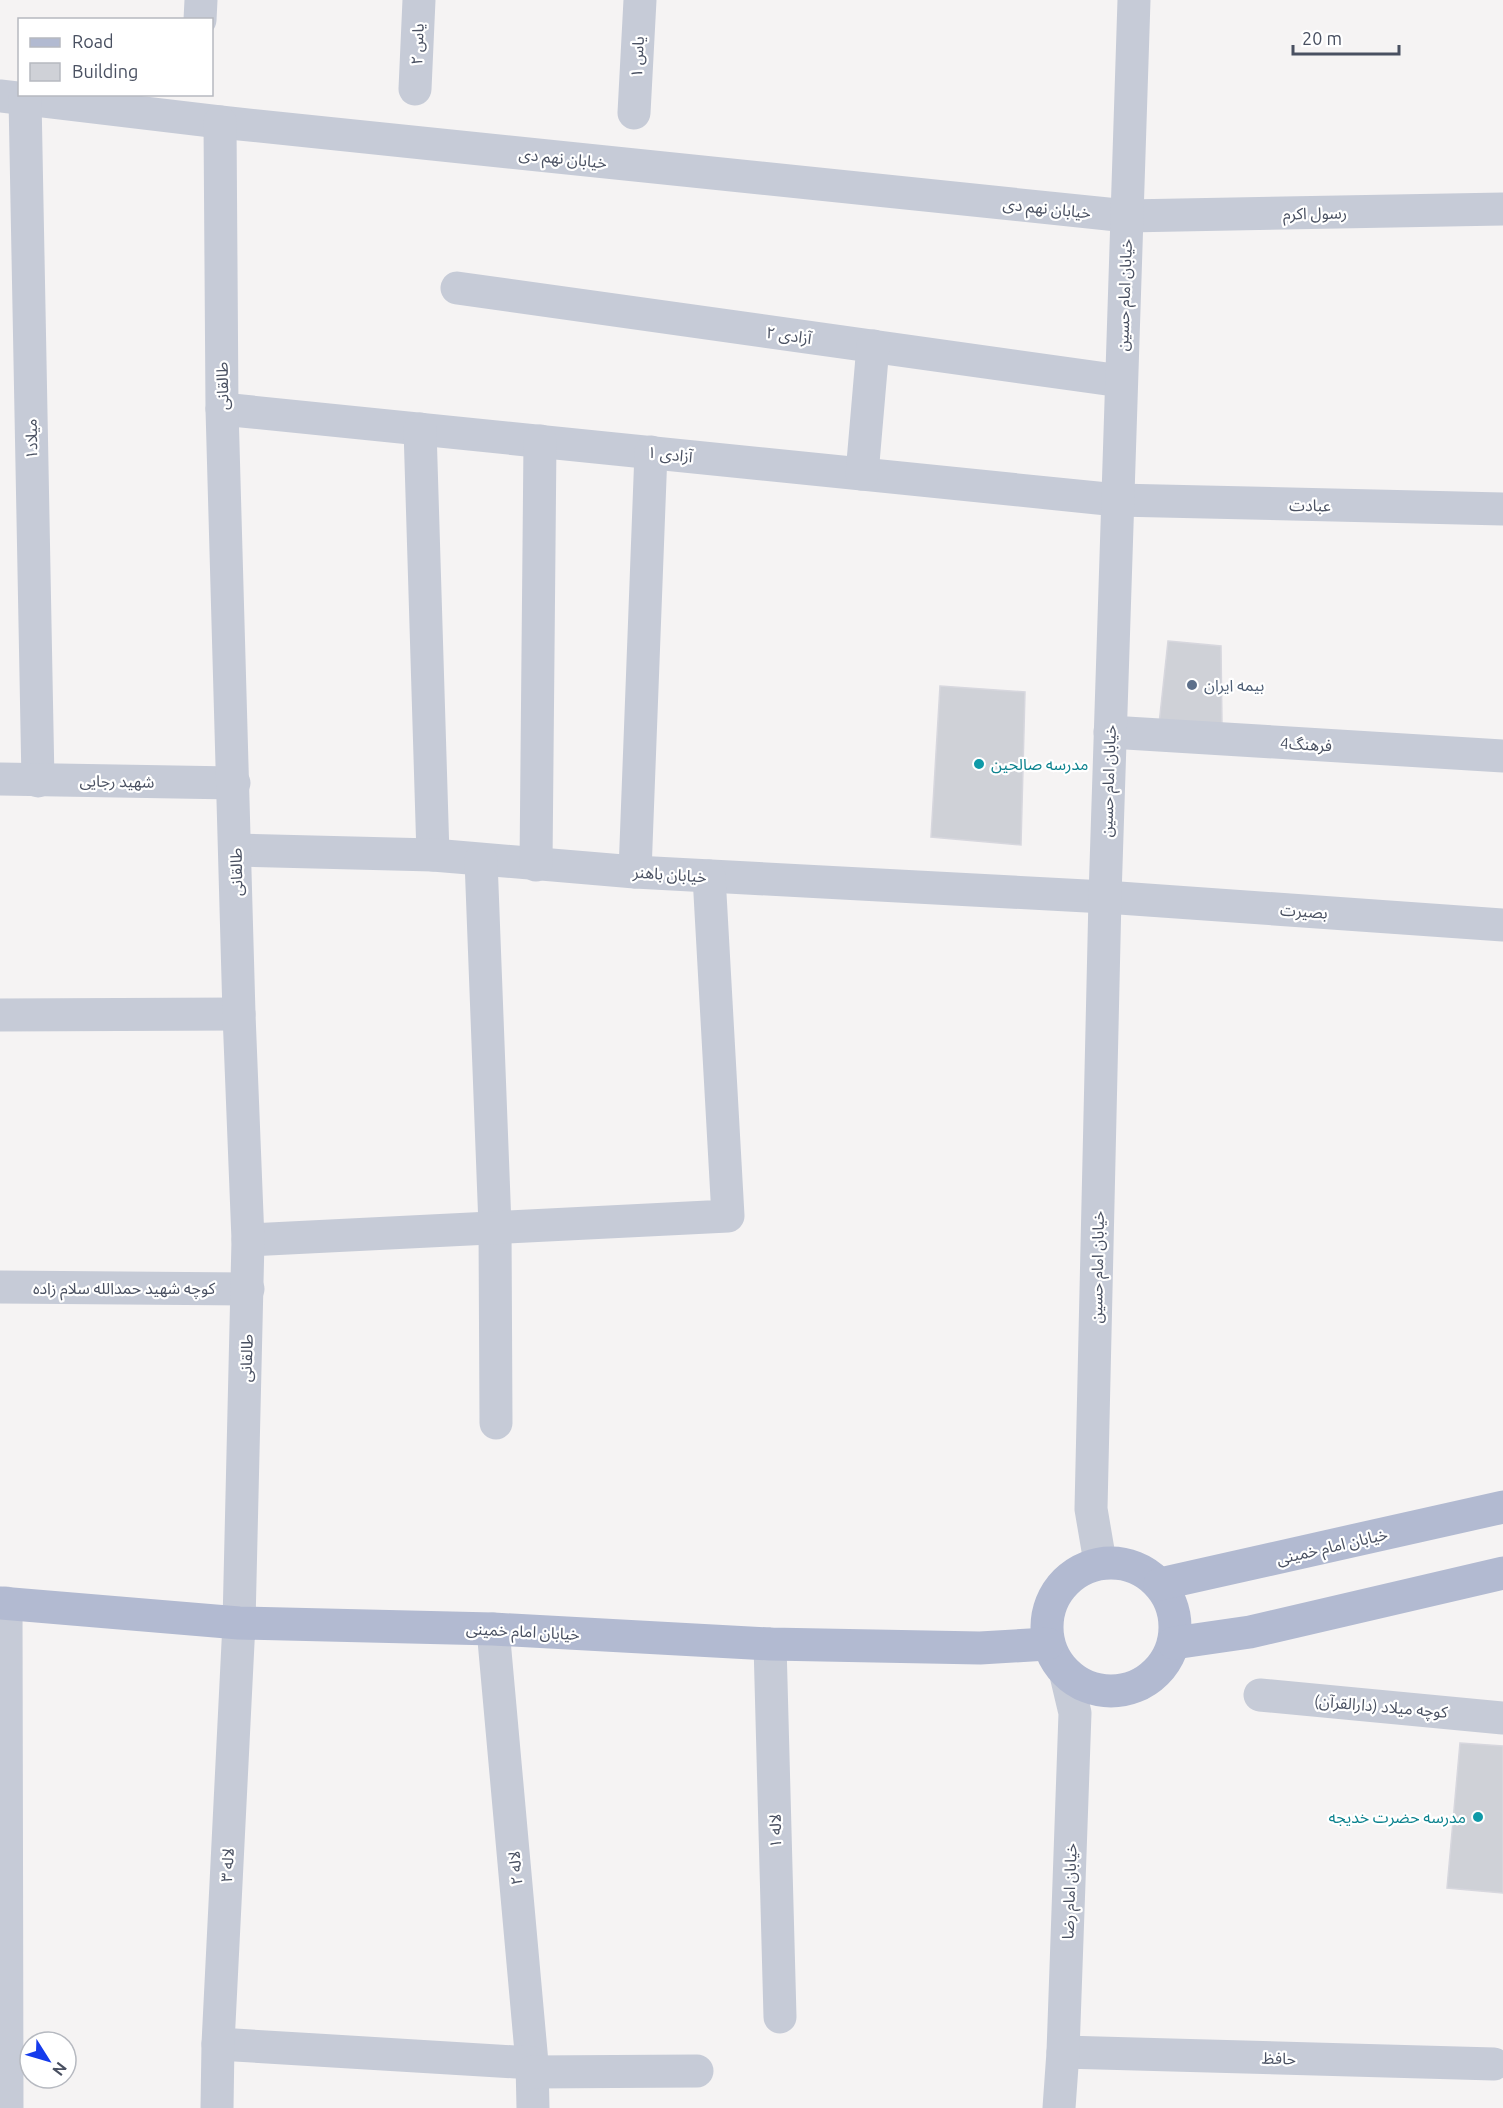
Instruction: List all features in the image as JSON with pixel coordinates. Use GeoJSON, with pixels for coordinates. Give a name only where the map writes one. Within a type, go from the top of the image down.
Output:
{"type":"FeatureCollection","features":[{"type":"Feature","properties":{"kind":"main road","name":"خیابان امام خمینی"},"geometry":{"type":"LineString","coordinates":[[1160,1584],[1503,1507]]}},
{"type":"Feature","properties":{"kind":"main road"},"geometry":{"type":"LineString","coordinates":[[1100,1562],[1133,1565],[1160,1584],[1174,1612],[1174,1643],[1158,1672],[1129,1690],[1095,1690],[1066,1675],[1047,1644],[1048,1608],[1067,1577],[1100,1562]]}},
{"type":"Feature","properties":{"kind":"main road"},"geometry":{"type":"LineString","coordinates":[[1174,1643],[1251,1632],[1503,1573]]}},
{"type":"Feature","properties":{"kind":"main road","name":"خیابان امام خمینی"},"geometry":{"type":"LineString","coordinates":[[3,1603],[239,1623],[493,1629],[770,1644],[980,1648],[1047,1644]]}},
{"type":"Feature","properties":{"kind":"street"},"geometry":{"type":"LineString","coordinates":[[200,18],[201,0]]}},
{"type":"Feature","properties":{"kind":"street","name":"یاس ۲"},"geometry":{"type":"LineString","coordinates":[[416,88],[419,0]]}},
{"type":"Feature","properties":{"kind":"street","name":"یاس ۱"},"geometry":{"type":"LineString","coordinates":[[634,113],[640,0]]}},
{"type":"Feature","properties":{"kind":"street","name":"خیابان امام حسین"},"geometry":{"type":"LineString","coordinates":[[1100,1562],[1091,1509],[1105,897],[1134,0]]}},
{"type":"Feature","properties":{"kind":"street","name":"خیابان نهم دی"},"geometry":{"type":"LineString","coordinates":[[13,97],[203,111],[1127,216]]}},
{"type":"Feature","properties":{"kind":"street","name":"میلاد۱"},"geometry":{"type":"LineString","coordinates":[[13,97],[38,781]]}},
{"type":"Feature","properties":{"kind":"street","name":"طالقانی"},"geometry":{"type":"LineString","coordinates":[[203,111],[222,409],[239,1014],[248,1240],[239,1623]]}},
{"type":"Feature","properties":{"kind":"street","name":"رسول اکرم"},"geometry":{"type":"LineString","coordinates":[[1127,216],[1503,209]]}},
{"type":"Feature","properties":{"kind":"street","name":"آزادی ۲"},"geometry":{"type":"LineString","coordinates":[[457,288],[1121,381]]}},
{"type":"Feature","properties":{"kind":"street"},"geometry":{"type":"LineString","coordinates":[[862,474],[873,346]]}},
{"type":"Feature","properties":{"kind":"street","name":"آزادی ۱"},"geometry":{"type":"LineString","coordinates":[[222,409],[1117,500]]}},
{"type":"Feature","properties":{"kind":"street"},"geometry":{"type":"LineString","coordinates":[[420,429],[433,855]]}},
{"type":"Feature","properties":{"kind":"street"},"geometry":{"type":"LineString","coordinates":[[536,865],[540,441]]}},
{"type":"Feature","properties":{"kind":"street"},"geometry":{"type":"LineString","coordinates":[[635,872],[651,452]]}},
{"type":"Feature","properties":{"kind":"street","name":"عبادت"},"geometry":{"type":"LineString","coordinates":[[1117,500],[1503,509]]}},
{"type":"Feature","properties":{"kind":"street","name":"فرهنگ4"},"geometry":{"type":"LineString","coordinates":[[1110,732],[1503,756]]}},
{"type":"Feature","properties":{"kind":"street","name":"شهید رجایی"},"geometry":{"type":"LineString","coordinates":[[0,779],[234,783]]}},
{"type":"Feature","properties":{"kind":"street","name":"خیابان باهنر"},"geometry":{"type":"LineString","coordinates":[[236,850],[433,855],[635,872],[1105,897]]}},
{"type":"Feature","properties":{"kind":"street"},"geometry":{"type":"LineString","coordinates":[[481,860],[495,1226],[496,1423]]}},
{"type":"Feature","properties":{"kind":"street"},"geometry":{"type":"LineString","coordinates":[[248,1240],[728,1216],[709,876]]}},
{"type":"Feature","properties":{"kind":"street","name":"بصیرت"},"geometry":{"type":"LineString","coordinates":[[1105,897],[1503,925]]}},
{"type":"Feature","properties":{"kind":"street"},"geometry":{"type":"LineString","coordinates":[[0,1015],[239,1014]]}},
{"type":"Feature","properties":{"kind":"street","name":"کوچه شهید حمدالله سلام زاده"},"geometry":{"type":"LineString","coordinates":[[0,1287],[248,1289]]}},
{"type":"Feature","properties":{"kind":"street"},"geometry":{"type":"LineString","coordinates":[[3,1603],[6,2108]]}},
{"type":"Feature","properties":{"kind":"street","name":"لاله ۳"},"geometry":{"type":"LineString","coordinates":[[217,2108],[218,2044],[239,1623]]}},
{"type":"Feature","properties":{"kind":"street","name":"لاله ۲"},"geometry":{"type":"LineString","coordinates":[[493,1629],[532,2067],[533,2108]]}},
{"type":"Feature","properties":{"kind":"street","name":"لاله ۱"},"geometry":{"type":"LineString","coordinates":[[770,1644],[780,2017]]}},
{"type":"Feature","properties":{"kind":"street","name":"خیابان امام رضا"},"geometry":{"type":"LineString","coordinates":[[1059,2108],[1075,1713],[1066,1675]]}},
{"type":"Feature","properties":{"kind":"street","name":"کوچه میلاد (دارالقرآن)"},"geometry":{"type":"LineString","coordinates":[[1260,1695],[1503,1718]]}},
{"type":"Feature","properties":{"kind":"street"},"geometry":{"type":"LineString","coordinates":[[218,2044],[532,2067],[697,2071]]}},
{"type":"Feature","properties":{"kind":"street","name":"حافظ"},"geometry":{"type":"LineString","coordinates":[[1063,2052],[1494,2064]]}},
{"type":"Feature","properties":{"kind":"building","name":"بیمه ایران"},"geometry":{"type":"Polygon","coordinates":[[[1168,641],[1221,646],[1222,725],[1159,724],[1168,641]]]}},
{"type":"Feature","properties":{"kind":"building","name":"مدرسه صالحین"},"geometry":{"type":"Polygon","coordinates":[[[940,686],[1025,692],[1021,845],[931,837],[940,686]]]}},
{"type":"Feature","properties":{"kind":"building","name":"مدرسه حضرت خدیجه"},"geometry":{"type":"Polygon","coordinates":[[[1460,1743],[1503,1746],[1503,1893],[1447,1888],[1460,1743]]]}},
{"type":"Feature","properties":{"kind":"place","name":"بیمه ایران"},"geometry":{"type":"Point","coordinates":[1192,685]}},
{"type":"Feature","properties":{"kind":"place","name":"مدرسه صالحین"},"geometry":{"type":"Point","coordinates":[979,764]}},
{"type":"Feature","properties":{"kind":"place","name":"مدرسه حضرت خدیجه"},"geometry":{"type":"Point","coordinates":[1478,1817]}}]}
